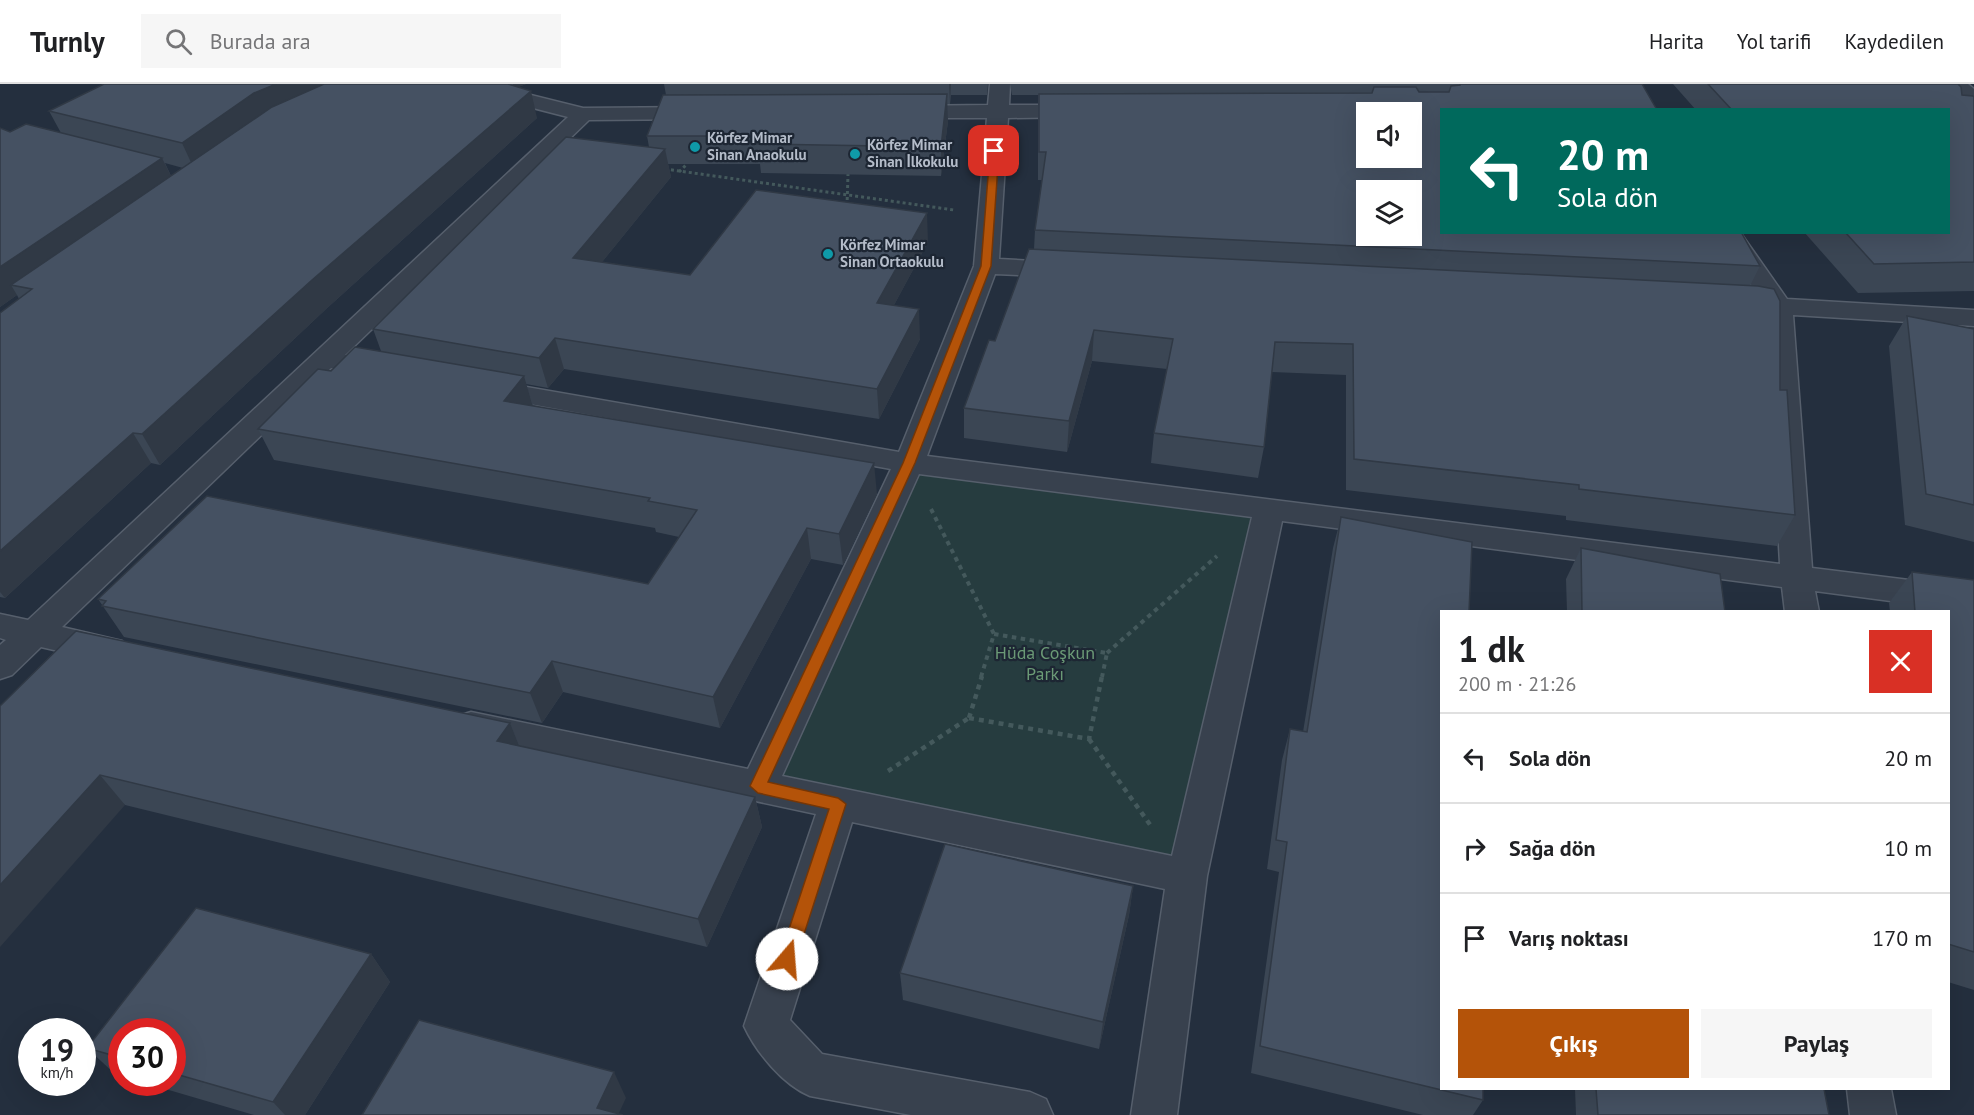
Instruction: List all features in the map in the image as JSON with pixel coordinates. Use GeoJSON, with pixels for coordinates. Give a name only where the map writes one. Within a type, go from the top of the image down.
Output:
{"type":"FeatureCollection","features":[{"type":"Feature","properties":{"kind":"street"},"geometry":{"type":"LineString","coordinates":[[462,84],[583,114],[725,113]]}},
{"type":"Feature","properties":{"kind":"street"},"geometry":{"type":"LineString","coordinates":[[758,786],[909,463],[986,266],[1000,84]]}},
{"type":"Feature","properties":{"kind":"street"},"geometry":{"type":"LineString","coordinates":[[1956,84],[1974,100]]}},
{"type":"Feature","properties":{"kind":"street"},"geometry":{"type":"LineString","coordinates":[[879,112],[1106,111]]}},
{"type":"Feature","properties":{"kind":"street"},"geometry":{"type":"LineString","coordinates":[[0,666],[16,630],[324,359],[583,114]]}},
{"type":"Feature","properties":{"kind":"street"},"geometry":{"type":"LineString","coordinates":[[1729,234],[1779,306],[1797,579],[1802,610]]}},
{"type":"Feature","properties":{"kind":"street"},"geometry":{"type":"LineString","coordinates":[[986,266],[1092,271]]}},
{"type":"Feature","properties":{"kind":"street"},"geometry":{"type":"LineString","coordinates":[[1708,303],[1974,318]]}},
{"type":"Feature","properties":{"kind":"street"},"geometry":{"type":"LineString","coordinates":[[324,359],[406,374]]}},
{"type":"Feature","properties":{"kind":"street"},"geometry":{"type":"LineString","coordinates":[[465,384],[909,463],[1974,600]]}},
{"type":"Feature","properties":{"kind":"street"},"geometry":{"type":"LineString","coordinates":[[1154,1115],[1187,876],[1269,510]]}},
{"type":"Feature","properties":{"kind":"street"},"geometry":{"type":"LineString","coordinates":[[16,630],[138,656]]}},
{"type":"Feature","properties":{"kind":"street"},"geometry":{"type":"LineString","coordinates":[[442,720],[1187,876]]}},
{"type":"Feature","properties":{"kind":"street"},"geometry":{"type":"LineString","coordinates":[[838,804],[766,1026],[810,1074],[1030,1115]]}},
{"type":"Feature","properties":{"kind":"street"},"geometry":{"type":"LineString","coordinates":[[1869,1090],[1873,1115]]}},
{"type":"Feature","properties":{"kind":"path"},"geometry":{"type":"LineString","coordinates":[[678,173],[687,164]]}},
{"type":"Feature","properties":{"kind":"path"},"geometry":{"type":"LineString","coordinates":[[657,168],[678,173],[954,210],[990,211]]}},
{"type":"Feature","properties":{"kind":"path"},"geometry":{"type":"LineString","coordinates":[[847,207],[848,174]]}},
{"type":"Feature","properties":{"kind":"path"},"geometry":{"type":"LineString","coordinates":[[838,804],[969,718],[994,634],[909,463]]}},
{"type":"Feature","properties":{"kind":"path"},"geometry":{"type":"LineString","coordinates":[[1089,739],[1107,653],[1269,510]]}},
{"type":"Feature","properties":{"kind":"path"},"geometry":{"type":"LineString","coordinates":[[994,634],[1107,653]]}},
{"type":"Feature","properties":{"kind":"path"},"geometry":{"type":"LineString","coordinates":[[969,718],[1089,739],[1187,876]]}},
{"type":"Feature","properties":{"kind":"green space","name":"Hüda Coşkun Parkı"},"geometry":{"type":"Polygon","coordinates":[[[909,463],[1269,511],[1187,876],[758,786],[909,463]]]}},
{"type":"Feature","properties":{"kind":"building"},"geometry":{"type":"Polygon","coordinates":[[[104,84],[276,84],[254,93],[182,143],[49,111],[104,84]]]}},
{"type":"Feature","properties":{"kind":"building"},"geometry":{"type":"Polygon","coordinates":[[[324,84],[508,84],[531,91],[312,280],[142,434],[133,433],[0,551],[0,313],[32,289],[11,285],[272,107],[324,84]]]}},
{"type":"Feature","properties":{"kind":"building"},"geometry":{"type":"Polygon","coordinates":[[[1460,84],[1642,84],[1656,108],[1440,108],[1440,234],[1742,234],[1760,266],[1357,246],[1422,246],[1422,180],[1356,180],[1356,246],[1035,230],[1046,152],[1039,152],[1039,94],[1372,93],[1374,87],[1416,87],[1419,92],[1449,92],[1451,86],[1460,84]]]}},
{"type":"Feature","properties":{"kind":"building"},"geometry":{"type":"Polygon","coordinates":[[[1708,84],[1958,84],[1962,95],[1974,97],[1974,262],[1874,264],[1847,234],[1950,234],[1950,108],[1730,108],[1708,84]]]}},
{"type":"Feature","properties":{"kind":"building"},"geometry":{"type":"Polygon","coordinates":[[[947,94],[941,147],[757,144],[760,136],[647,136],[663,95],[947,94]]]}},
{"type":"Feature","properties":{"kind":"building"},"geometry":{"type":"Polygon","coordinates":[[[26,124],[162,158],[0,267],[0,128],[10,132],[26,124]]]}},
{"type":"Feature","properties":{"kind":"building"},"geometry":{"type":"Polygon","coordinates":[[[566,137],[665,149],[573,258],[690,275],[756,190],[927,213],[877,303],[919,309],[877,389],[555,338],[539,358],[373,329],[566,137]]]}},
{"type":"Feature","properties":{"kind":"building"},"geometry":{"type":"Polygon","coordinates":[[[1029,249],[1758,286],[1774,289],[1780,301],[1780,390],[1787,390],[1795,515],[1579,489],[1579,485],[1354,459],[1353,344],[1275,342],[1264,447],[1154,433],[1173,339],[1094,330],[1069,421],[964,408],[989,340],[995,341],[1029,249]]]}},
{"type":"Feature","properties":{"kind":"building"},"geometry":{"type":"Polygon","coordinates":[[[1907,316],[1974,329],[1974,505],[1926,494],[1907,316]]]}},
{"type":"Feature","properties":{"kind":"building"},"geometry":{"type":"Polygon","coordinates":[[[355,347],[524,376],[504,401],[874,463],[839,534],[807,528],[713,697],[552,661],[530,693],[102,606],[106,601],[98,599],[207,496],[648,584],[697,510],[648,501],[650,498],[258,429],[318,369],[331,371],[355,347]]]}},
{"type":"Feature","properties":{"kind":"building"},"geometry":{"type":"Polygon","coordinates":[[[1341,517],[1472,542],[1469,610],[1440,610],[1440,1090],[1260,1046],[1287,842],[1276,840],[1290,729],[1307,732],[1341,517]]]}},
{"type":"Feature","properties":{"kind":"building"},"geometry":{"type":"Polygon","coordinates":[[[1581,548],[1720,574],[1725,610],[1582,610],[1581,548]]]}},
{"type":"Feature","properties":{"kind":"building"},"geometry":{"type":"Polygon","coordinates":[[[1912,572],[1974,580],[1974,952],[1950,945],[1950,610],[1915,610],[1912,572]]]}},
{"type":"Feature","properties":{"kind":"building"},"geometry":{"type":"Polygon","coordinates":[[[76,631],[510,723],[497,741],[755,797],[698,919],[100,775],[0,885],[0,706],[76,631]]]}},
{"type":"Feature","properties":{"kind":"building"},"geometry":{"type":"Polygon","coordinates":[[[945,844],[1133,886],[1103,1022],[900,973],[945,844]]]}},
{"type":"Feature","properties":{"kind":"building"},"geometry":{"type":"Polygon","coordinates":[[[196,908],[371,954],[273,1102],[186,1077],[186,1018],[110,1018],[196,908]]]}},
{"type":"Feature","properties":{"kind":"building"},"geometry":{"type":"Polygon","coordinates":[[[419,1020],[614,1072],[597,1108],[623,1115],[362,1115],[419,1020]]]}},
{"type":"Feature","properties":{"kind":"building"},"geometry":{"type":"Polygon","coordinates":[[[108,1021],[108,1054],[96,1051],[96,1036],[108,1021]]]}},
{"type":"Feature","properties":{"kind":"building"},"geometry":{"type":"Polygon","coordinates":[[[1442,1090],[1483,1090],[1483,1100],[1442,1090]]]}},
{"type":"Feature","properties":{"kind":"building"},"geometry":{"type":"Polygon","coordinates":[[[1596,1090],[1824,1090],[1829,1115],[1598,1115],[1596,1090]]]}},
{"type":"Feature","properties":{"kind":"place","name":"Körfez Mimar Sinan Anaokulu"},"geometry":{"type":"Point","coordinates":[695,147]}},
{"type":"Feature","properties":{"kind":"place","name":"Körfez Mimar Sinan İlkokulu"},"geometry":{"type":"Point","coordinates":[855,154]}},
{"type":"Feature","properties":{"kind":"place","name":"Körfez Mimar Sinan Ortaokulu"},"geometry":{"type":"Point","coordinates":[828,254]}},
{"type":"Feature","properties":{"kind":"route"},"geometry":{"type":"LineString","coordinates":[[787,959],[838,804],[758,786],[909,463],[986,266],[994,151]]}}]}
